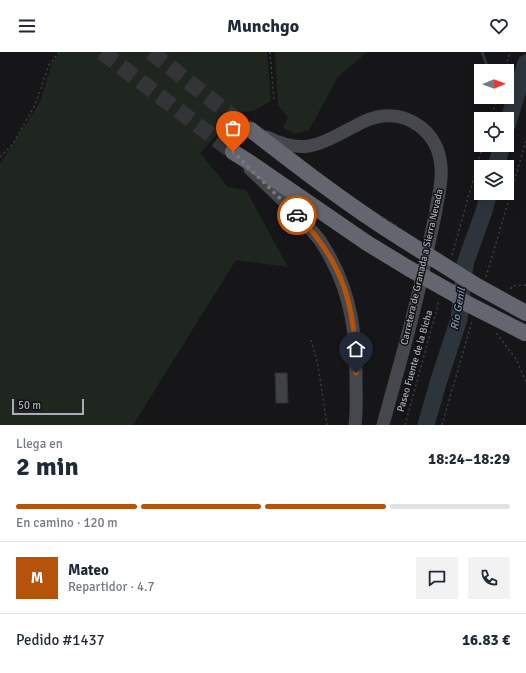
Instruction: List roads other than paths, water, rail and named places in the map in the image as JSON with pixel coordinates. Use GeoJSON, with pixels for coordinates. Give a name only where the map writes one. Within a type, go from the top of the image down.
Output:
{"type":"FeatureCollection","features":[{"type":"Feature","properties":{"kind":"highway"},"geometry":{"type":"LineString","coordinates":[[251,130],[297,166],[377,223],[477,286],[526,313]]}},
{"type":"Feature","properties":{"kind":"highway"},"geometry":{"type":"LineString","coordinates":[[233,152],[367,243],[456,295],[466,298],[526,332]]}},
{"type":"Feature","properties":{"kind":"main road","name":"Carretera de Granada a Sierra Nevada"},"geometry":{"type":"LineString","coordinates":[[251,130],[286,145],[303,147],[321,143],[364,121],[384,116],[393,116],[403,118],[420,126],[428,133],[438,150],[440,158],[441,183],[433,229],[416,303],[383,425]]}},
{"type":"Feature","properties":{"kind":"main road"},"geometry":{"type":"LineString","coordinates":[[233,152],[299,216],[319,239],[337,269],[348,298],[355,334],[355,425]]}},
{"type":"Feature","properties":{"kind":"waterway"},"geometry":{"type":"LineString","coordinates":[[482,52],[486,64]]}},
{"type":"Feature","properties":{"kind":"waterway","name":"Río Genil"},"geometry":{"type":"LineString","coordinates":[[511,112],[526,63]]}},
{"type":"Feature","properties":{"kind":"waterway","name":"Río Genil"},"geometry":{"type":"LineString","coordinates":[[498,160],[500,152]]}},
{"type":"Feature","properties":{"kind":"waterway","name":"Río Genil"},"geometry":{"type":"LineString","coordinates":[[426,425],[459,319],[465,264],[487,200]]}},
{"type":"Feature","properties":{"kind":"tunnel"},"geometry":{"type":"LineString","coordinates":[[102,52],[233,152]]}},
{"type":"Feature","properties":{"kind":"tunnel"},"geometry":{"type":"LineString","coordinates":[[151,52],[251,130]]}}]}
